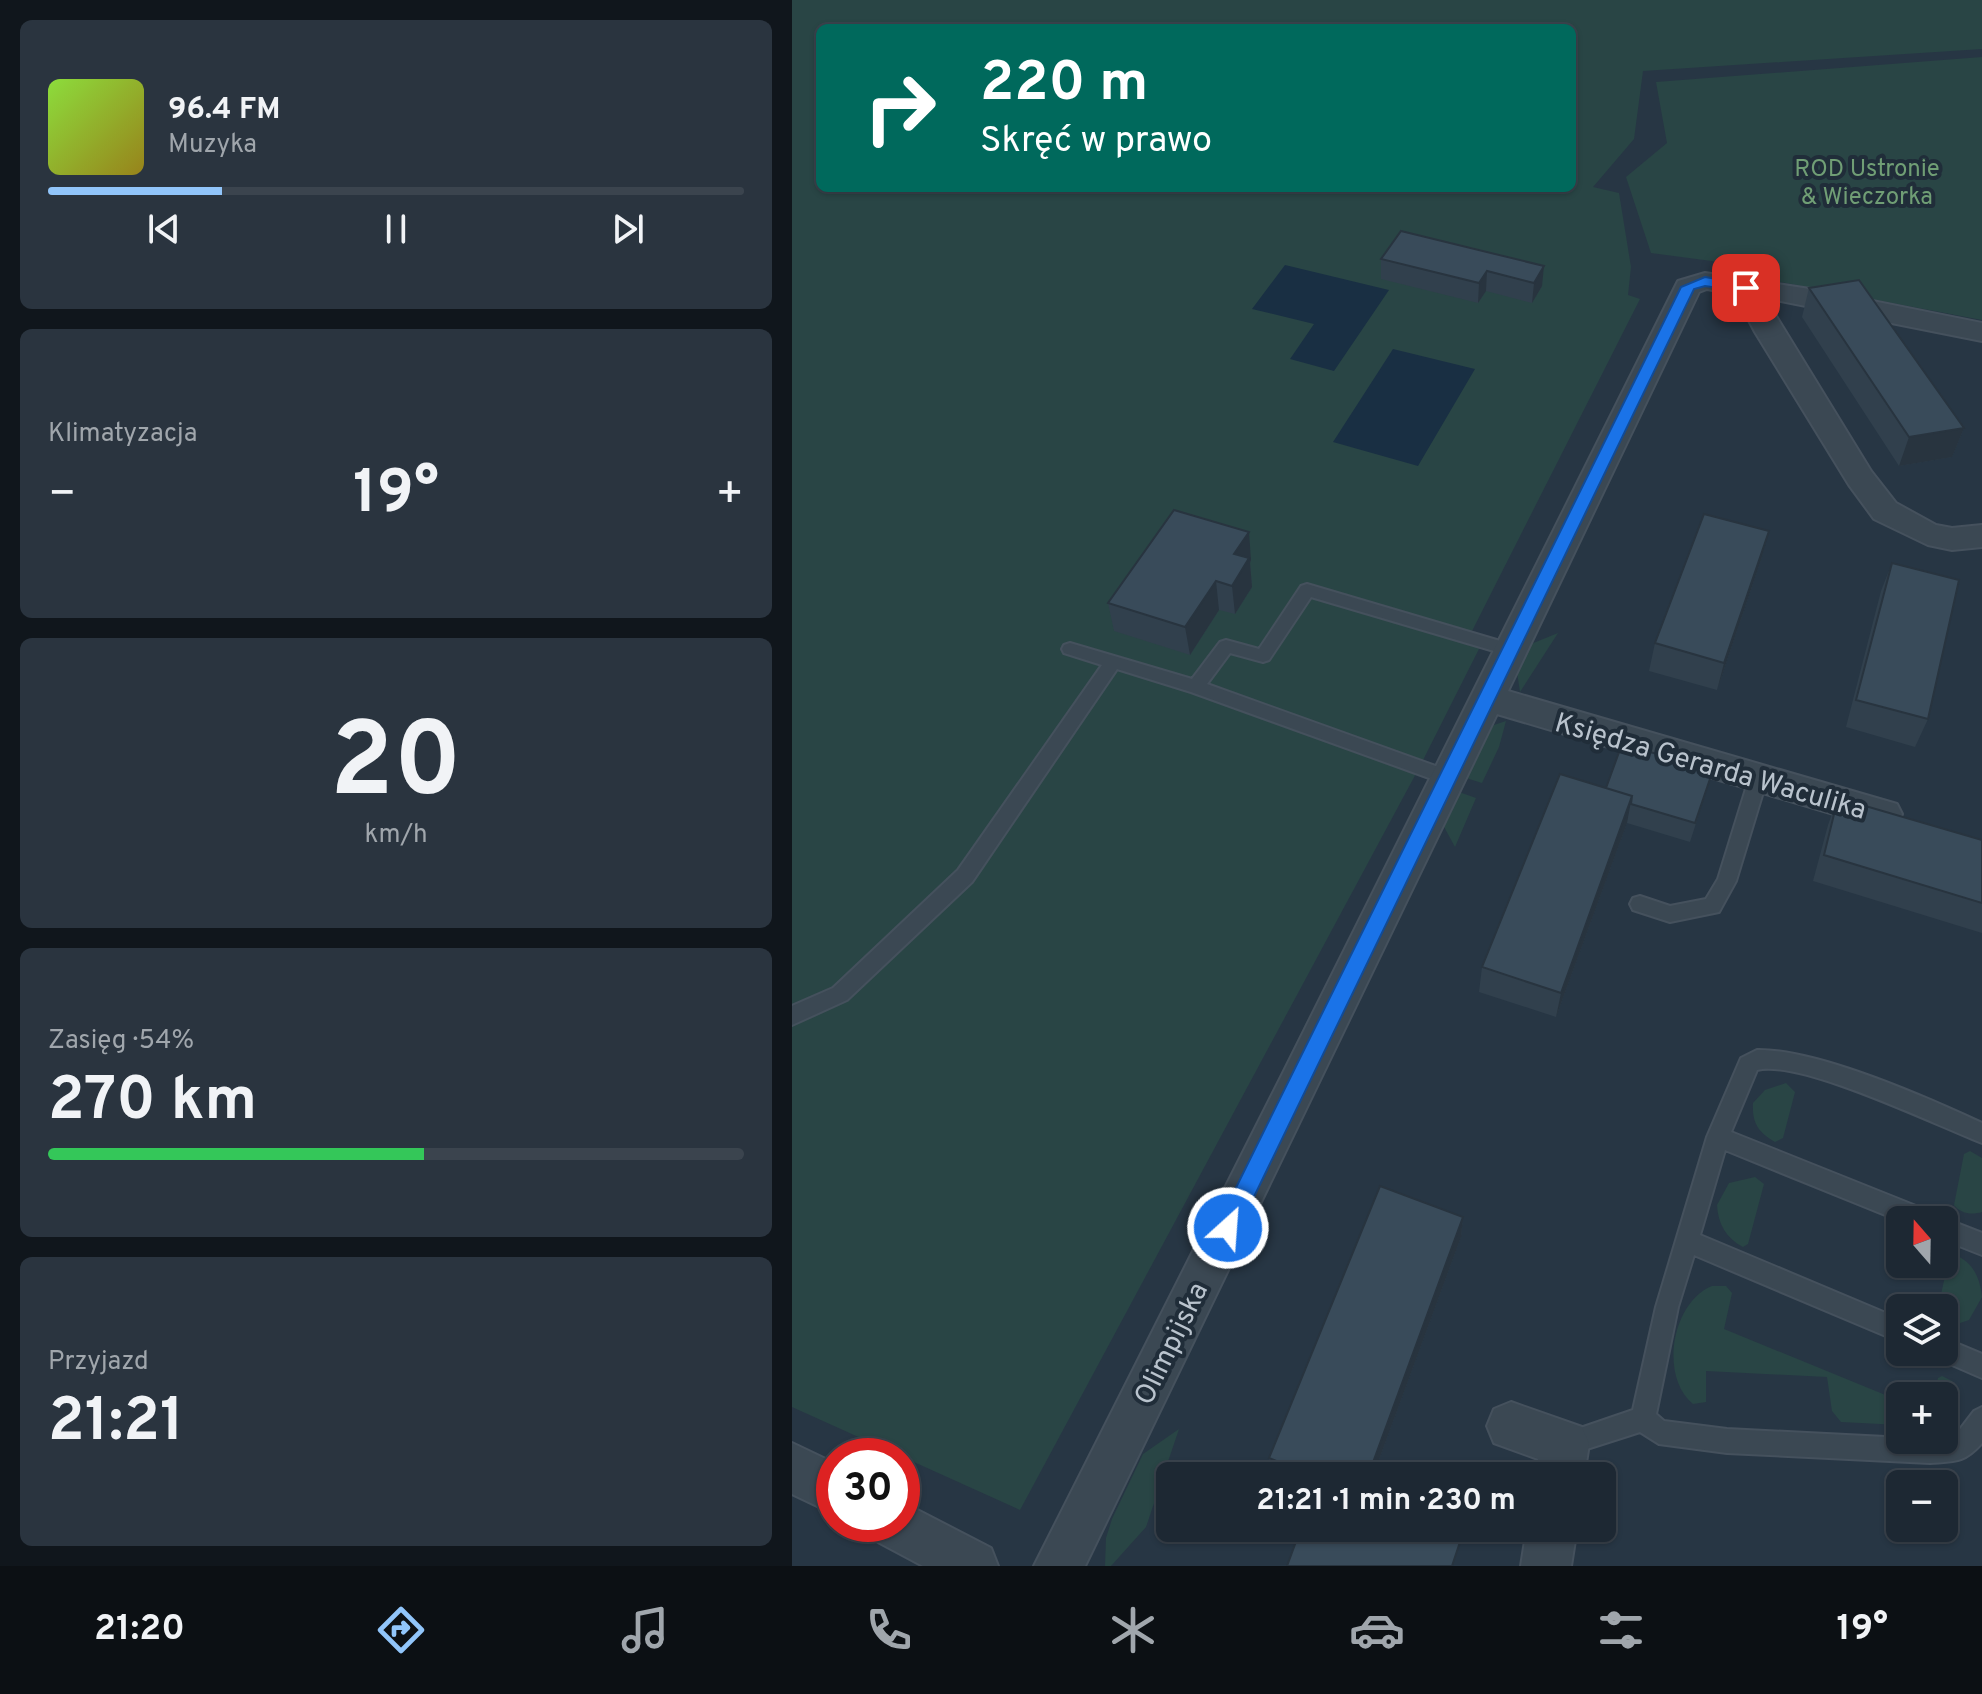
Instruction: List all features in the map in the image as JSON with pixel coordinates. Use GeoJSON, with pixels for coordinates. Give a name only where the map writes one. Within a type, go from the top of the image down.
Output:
{"type":"FeatureCollection","features":[{"type":"Feature","properties":{"kind":"street","name":"Olimpijska"},"geometry":{"type":"LineString","coordinates":[[1059,1566],[1688,287],[1699,282],[1746,288]]}},
{"type":"Feature","properties":{"kind":"street"},"geometry":{"type":"LineString","coordinates":[[1746,288],[1823,299],[1982,332]]}},
{"type":"Feature","properties":{"kind":"street"},"geometry":{"type":"LineString","coordinates":[[1746,288],[1769,332],[1860,478],[1885,511],[1940,537],[1982,536]]}},
{"type":"Feature","properties":{"kind":"street","name":"Księdza Gerarda Waculika"},"geometry":{"type":"LineString","coordinates":[[1487,698],[1921,824]]}},
{"type":"Feature","properties":{"kind":"street"},"geometry":{"type":"LineString","coordinates":[[1511,1426],[1562,1460]]}},
{"type":"Feature","properties":{"kind":"street"},"geometry":{"type":"LineString","coordinates":[[792,1467],[816,1480]]}},
{"type":"Feature","properties":{"kind":"street"},"geometry":{"type":"LineString","coordinates":[[920,1537],[973,1566]]}},
{"type":"Feature","properties":{"kind":"street"},"geometry":{"type":"LineString","coordinates":[[1546,1566],[1550,1542]]}},
{"type":"Feature","properties":{"kind":"lane"},"geometry":{"type":"LineString","coordinates":[[1196,687],[1226,646],[1263,656],[1307,590],[1468,640],[1511,650]]}},
{"type":"Feature","properties":{"kind":"lane"},"geometry":{"type":"LineString","coordinates":[[1070,649],[1196,687],[1449,778]]}},
{"type":"Feature","properties":{"kind":"lane"},"geometry":{"type":"LineString","coordinates":[[792,1016],[840,994],[965,876],[1113,662]]}},
{"type":"Feature","properties":{"kind":"lane"},"geometry":{"type":"LineString","coordinates":[[1640,904],[1670,914],[1712,906],[1727,881],[1758,779]]}},
{"type":"Feature","properties":{"kind":"lane"},"geometry":{"type":"LineString","coordinates":[[1643,1419],[1667,1307],[1718,1137],[1748,1065],[1757,1059],[1767,1058],[1859,1084],[1952,1118],[1982,1133]]}},
{"type":"Feature","properties":{"kind":"lane"},"geometry":{"type":"LineString","coordinates":[[1718,1137],[1888,1206]]}},
{"type":"Feature","properties":{"kind":"lane"},"geometry":{"type":"LineString","coordinates":[[1958,1235],[1982,1244]]}},
{"type":"Feature","properties":{"kind":"lane"},"geometry":{"type":"LineString","coordinates":[[1688,1241],[1886,1325]]}},
{"type":"Feature","properties":{"kind":"lane"},"geometry":{"type":"LineString","coordinates":[[1958,1356],[1982,1366]]}},
{"type":"Feature","properties":{"kind":"lane"},"geometry":{"type":"LineString","coordinates":[[1643,1419],[1659,1432],[1727,1441],[1930,1451],[1960,1449],[1982,1419]]}},
{"type":"Feature","properties":{"kind":"lane"},"geometry":{"type":"LineString","coordinates":[[1562,1460],[1643,1419]]}},
{"type":"Feature","properties":{"kind":"green space"},"geometry":{"type":"Polygon","coordinates":[[[792,0],[1982,0],[1982,49],[1643,71],[1634,139],[1593,187],[1619,193],[1631,267],[1628,295],[1640,299],[1468,639],[1482,643],[1419,768],[1020,1510],[920,1465],[920,1438],[861,1438],[792,1407],[792,0]]]}},
{"type":"Feature","properties":{"kind":"green space","name":"ROD Ustronie & Wieczorka"},"geometry":{"type":"Polygon","coordinates":[[[1982,57],[1982,320],[1765,279],[1757,267],[1651,253],[1626,177],[1667,143],[1656,82],[1982,57]]]}},
{"type":"Feature","properties":{"kind":"green space"},"geometry":{"type":"Polygon","coordinates":[[[1558,633],[1520,692],[1517,672],[1531,644],[1558,633]]]}},
{"type":"Feature","properties":{"kind":"green space"},"geometry":{"type":"Polygon","coordinates":[[[1506,721],[1499,747],[1482,783],[1466,778],[1489,730],[1506,721]]]}},
{"type":"Feature","properties":{"kind":"green space"},"geometry":{"type":"Polygon","coordinates":[[[1459,792],[1476,798],[1455,847],[1443,825],[1459,792]]]}},
{"type":"Feature","properties":{"kind":"green space"},"geometry":{"type":"Polygon","coordinates":[[[1786,1083],[1795,1092],[1783,1138],[1775,1142],[1757,1126],[1753,1103],[1765,1090],[1786,1083]]]}},
{"type":"Feature","properties":{"kind":"green space"},"geometry":{"type":"Polygon","coordinates":[[[1970,1151],[1982,1158],[1982,1212],[1963,1212],[1954,1205],[1964,1154],[1970,1151]]]}},
{"type":"Feature","properties":{"kind":"green space"},"geometry":{"type":"Polygon","coordinates":[[[1755,1177],[1764,1184],[1748,1244],[1743,1247],[1724,1230],[1717,1205],[1729,1183],[1755,1177]]]}},
{"type":"Feature","properties":{"kind":"green space"},"geometry":{"type":"Polygon","coordinates":[[[1958,1257],[1966,1261],[1974,1271],[1982,1297],[1969,1320],[1958,1324],[1958,1294],[1941,1294],[1945,1278],[1958,1278],[1958,1257]]]}},
{"type":"Feature","properties":{"kind":"green space"},"geometry":{"type":"Polygon","coordinates":[[[1712,1286],[1726,1286],[1732,1293],[1724,1329],[1886,1395],[1886,1424],[1841,1422],[1832,1411],[1827,1377],[1706,1371],[1706,1402],[1693,1404],[1682,1392],[1674,1359],[1679,1323],[1698,1295],[1712,1286]]]}},
{"type":"Feature","properties":{"kind":"green space"},"geometry":{"type":"Polygon","coordinates":[[[1942,1376],[1953,1382],[1937,1382],[1942,1376]]]}},
{"type":"Feature","properties":{"kind":"green space"},"geometry":{"type":"Polygon","coordinates":[[[1179,1429],[1168,1462],[1156,1462],[1156,1497],[1146,1527],[1111,1566],[1105,1566],[1106,1538],[1112,1519],[1143,1454],[1179,1429]]]}},
{"type":"Feature","properties":{"kind":"water"},"geometry":{"type":"Polygon","coordinates":[[[1285,265],[1389,290],[1334,371],[1290,359],[1314,324],[1252,309],[1285,265]]]}},
{"type":"Feature","properties":{"kind":"water"},"geometry":{"type":"Polygon","coordinates":[[[1393,349],[1475,369],[1418,466],[1333,442],[1393,349]]]}},
{"type":"Feature","properties":{"kind":"building"},"geometry":{"type":"Polygon","coordinates":[[[1401,231],[1544,266],[1534,283],[1487,271],[1479,283],[1381,259],[1401,231]]]}},
{"type":"Feature","properties":{"kind":"building"},"geometry":{"type":"Polygon","coordinates":[[[1859,280],[1964,428],[1909,437],[1809,288],[1859,280]]]}},
{"type":"Feature","properties":{"kind":"building"},"geometry":{"type":"Polygon","coordinates":[[[1174,510],[1249,532],[1234,554],[1249,558],[1232,586],[1216,581],[1185,627],[1108,603],[1174,510]]]}},
{"type":"Feature","properties":{"kind":"building"},"geometry":{"type":"Polygon","coordinates":[[[1704,514],[1769,531],[1724,663],[1655,643],[1704,514]]]}},
{"type":"Feature","properties":{"kind":"building"},"geometry":{"type":"Polygon","coordinates":[[[1892,563],[1959,580],[1928,719],[1856,700],[1892,563]]]}},
{"type":"Feature","properties":{"kind":"building"},"geometry":{"type":"Polygon","coordinates":[[[1622,744],[1713,770],[1695,823],[1631,804],[1632,796],[1606,788],[1622,744]]]}},
{"type":"Feature","properties":{"kind":"building"},"geometry":{"type":"Polygon","coordinates":[[[1560,774],[1632,796],[1561,993],[1482,967],[1560,774]]]}},
{"type":"Feature","properties":{"kind":"building"},"geometry":{"type":"Polygon","coordinates":[[[1838,798],[1982,840],[1982,903],[1824,855],[1838,798]]]}},
{"type":"Feature","properties":{"kind":"building"},"geometry":{"type":"Polygon","coordinates":[[[1380,1186],[1463,1217],[1373,1462],[1279,1462],[1269,1458],[1380,1186]]]}},
{"type":"Feature","properties":{"kind":"building"},"geometry":{"type":"Polygon","coordinates":[[[1296,1542],[1460,1542],[1452,1566],[1287,1566],[1296,1542]]]}},
{"type":"Feature","properties":{"kind":"route"},"geometry":{"type":"LineString","coordinates":[[1228,1228],[1688,287],[1705,281],[1746,288]]}}]}
